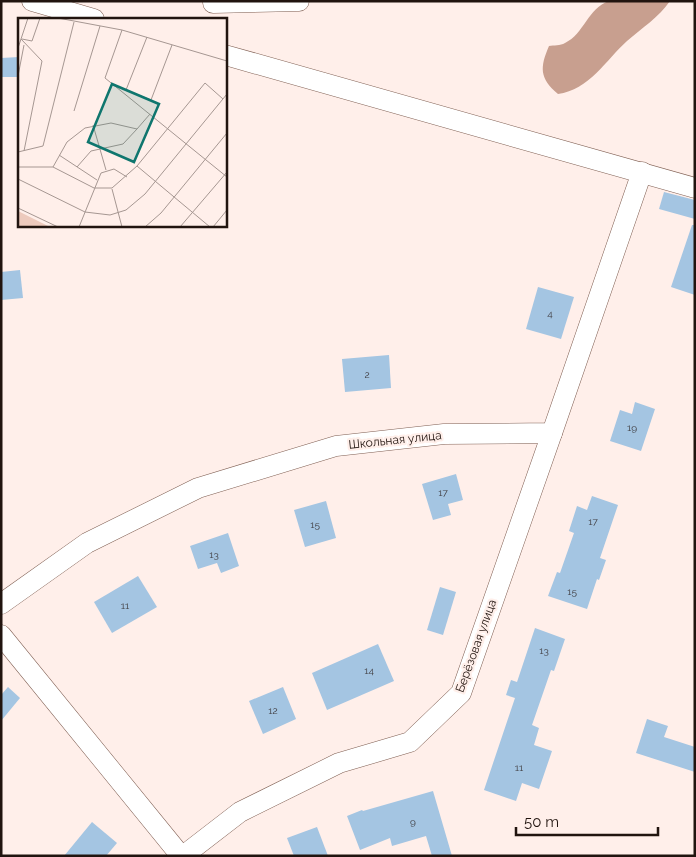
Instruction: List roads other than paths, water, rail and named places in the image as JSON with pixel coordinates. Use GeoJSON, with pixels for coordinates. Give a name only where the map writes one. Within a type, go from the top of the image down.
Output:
{"type":"FeatureCollection","features":[{"type":"Feature","properties":{"kind":"street"},"geometry":{"type":"LineString","coordinates":[[32,1],[91,18]]}},
{"type":"Feature","properties":{"kind":"street"},"geometry":{"type":"LineString","coordinates":[[213,1],[213,3],[299,1]]}},
{"type":"Feature","properties":{"kind":"street"},"geometry":{"type":"LineString","coordinates":[[226,55],[695,188]]}},
{"type":"Feature","properties":{"kind":"street"},"geometry":{"type":"LineString","coordinates":[[552,433],[642,172]]}},
{"type":"Feature","properties":{"kind":"street","name":"Школьная улица"},"geometry":{"type":"LineString","coordinates":[[1,604],[87,543],[198,488],[336,446],[444,434],[552,433]]}},
{"type":"Feature","properties":{"kind":"street","name":"Берёзовая улица"},"geometry":{"type":"LineString","coordinates":[[182,856],[240,812],[339,762],[410,742],[462,693],[552,433]]}},
{"type":"Feature","properties":{"kind":"street"},"geometry":{"type":"LineString","coordinates":[[1,635],[182,856]]}}]}
